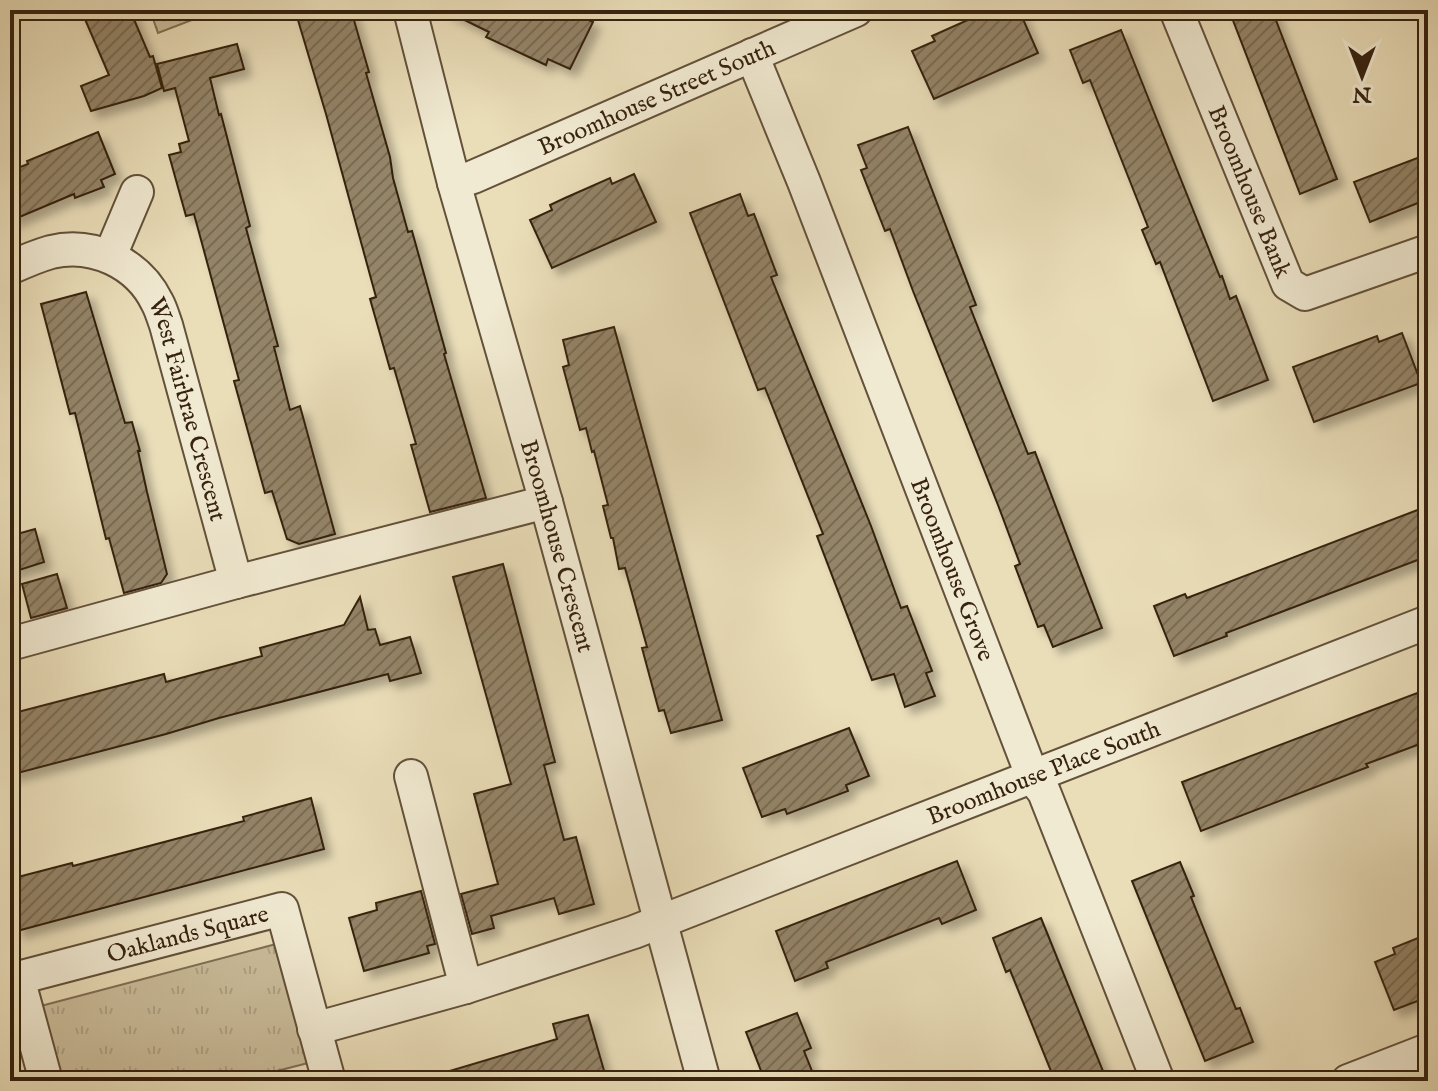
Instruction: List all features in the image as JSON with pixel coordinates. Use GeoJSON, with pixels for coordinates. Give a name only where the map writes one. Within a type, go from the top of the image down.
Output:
{"type":"FeatureCollection","features":[{"type":"Feature","properties":{"kind":"street","name":"Broomhouse Crescent"},"geometry":{"type":"LineString","coordinates":[[410,10],[454,183],[546,502],[704,1081]]}},
{"type":"Feature","properties":{"kind":"street","name":"Broomhouse Street South"},"geometry":{"type":"LineString","coordinates":[[454,183],[856,10]]}},
{"type":"Feature","properties":{"kind":"street","name":"Broomhouse Bank"},"geometry":{"type":"LineString","coordinates":[[1176,10],[1288,284],[1305,294],[1426,257]]}},
{"type":"Feature","properties":{"kind":"street","name":"Broomhouse Grove"},"geometry":{"type":"LineString","coordinates":[[752,55],[804,182],[1033,778],[1044,792],[1158,1081]]}},
{"type":"Feature","properties":{"kind":"street"},"geometry":{"type":"LineString","coordinates":[[110,256],[137,192]]}},
{"type":"Feature","properties":{"kind":"street","name":"West Fairbrae Crescent"},"geometry":{"type":"LineString","coordinates":[[10,268],[68,250],[85,250],[110,256],[142,280],[162,313],[236,582]]}},
{"type":"Feature","properties":{"kind":"street"},"geometry":{"type":"LineString","coordinates":[[10,644],[546,502]]}},
{"type":"Feature","properties":{"kind":"street","name":"Broomhouse Place South"},"geometry":{"type":"LineString","coordinates":[[660,923],[1428,622]]}},
{"type":"Feature","properties":{"kind":"street"},"geometry":{"type":"LineString","coordinates":[[411,776],[466,987]]}},
{"type":"Feature","properties":{"kind":"street","name":"Oaklands Square"},"geometry":{"type":"LineString","coordinates":[[46,1081],[14,979],[282,909],[329,1081]]}},
{"type":"Feature","properties":{"kind":"street"},"geometry":{"type":"LineString","coordinates":[[314,1029],[466,987],[660,923]]}},
{"type":"Feature","properties":{"kind":"street"},"geometry":{"type":"LineString","coordinates":[[1348,1081],[1428,1050]]}},
{"type":"Feature","properties":{"kind":"green space"},"geometry":{"type":"Polygon","coordinates":[[[150,10],[218,10],[158,33],[150,10]]]}},
{"type":"Feature","properties":{"kind":"green space"},"geometry":{"type":"Polygon","coordinates":[[[280,943],[312,1062],[238,1081],[56,1081],[37,1007],[280,943]]]}},
{"type":"Feature","properties":{"kind":"building"},"geometry":{"type":"Polygon","coordinates":[[[81,10],[130,10],[150,57],[153,56],[162,88],[91,111],[81,86],[109,75],[81,10]]]}},
{"type":"Feature","properties":{"kind":"building"},"geometry":{"type":"Polygon","coordinates":[[[295,10],[351,10],[369,72],[366,73],[393,178],[408,232],[412,231],[486,498],[430,512],[411,445],[416,444],[370,299],[376,297],[295,10]]]}},
{"type":"Feature","properties":{"kind":"building"},"geometry":{"type":"Polygon","coordinates":[[[444,10],[568,10],[593,22],[570,69],[548,59],[546,65],[486,37],[489,32],[444,10]]]}},
{"type":"Feature","properties":{"kind":"building"},"geometry":{"type":"Polygon","coordinates":[[[990,10],[1019,10],[1038,53],[934,99],[912,51],[935,41],[932,36],[990,10]]]}},
{"type":"Feature","properties":{"kind":"building"},"geometry":{"type":"Polygon","coordinates":[[[1229,10],[1272,10],[1337,179],[1300,194],[1229,10]]]}},
{"type":"Feature","properties":{"kind":"building"},"geometry":{"type":"Polygon","coordinates":[[[1121,30],[1220,277],[1230,299],[1236,296],[1268,380],[1213,401],[1160,262],[1156,264],[1142,230],[1148,227],[1090,80],[1083,83],[1070,50],[1121,30]]]}},
{"type":"Feature","properties":{"kind":"building"},"geometry":{"type":"Polygon","coordinates":[[[237,44],[244,69],[210,78],[250,226],[246,228],[278,346],[274,347],[290,410],[300,406],[335,534],[299,544],[287,539],[272,491],[265,493],[234,381],[239,380],[194,214],[186,216],[169,155],[181,152],[179,144],[189,141],[175,88],[164,91],[157,64],[237,44]]]}},
{"type":"Feature","properties":{"kind":"building"},"geometry":{"type":"Polygon","coordinates":[[[908,127],[976,305],[970,307],[1028,454],[1035,452],[1102,628],[1053,647],[1044,625],[1038,627],[1015,566],[1020,564],[998,505],[890,229],[885,231],[861,170],[867,168],[858,145],[908,127]]]}},
{"type":"Feature","properties":{"kind":"building"},"geometry":{"type":"Polygon","coordinates":[[[98,132],[115,174],[101,180],[104,187],[75,198],[74,194],[10,221],[10,171],[98,132]]]}},
{"type":"Feature","properties":{"kind":"building"},"geometry":{"type":"Polygon","coordinates":[[[1428,154],[1428,199],[1370,222],[1354,182],[1428,154]]]}},
{"type":"Feature","properties":{"kind":"building"},"geometry":{"type":"Polygon","coordinates":[[[634,174],[656,222],[552,268],[530,220],[552,210],[550,205],[610,178],[612,184],[634,174]]]}},
{"type":"Feature","properties":{"kind":"building"},"geometry":{"type":"Polygon","coordinates":[[[740,194],[748,216],[754,214],[777,275],[771,277],[901,608],[907,606],[932,671],[926,673],[935,696],[905,707],[894,674],[872,680],[817,536],[823,534],[765,388],[758,390],[690,213],[740,194]]]}},
{"type":"Feature","properties":{"kind":"building"},"geometry":{"type":"Polygon","coordinates":[[[86,292],[125,423],[132,422],[167,574],[161,583],[124,593],[109,538],[106,539],[75,413],[70,414],[41,304],[86,292]]]}},
{"type":"Feature","properties":{"kind":"building"},"geometry":{"type":"Polygon","coordinates":[[[614,327],[722,720],[671,733],[664,710],[659,711],[642,648],[647,647],[625,568],[619,569],[603,506],[608,505],[594,451],[586,428],[580,430],[563,367],[569,365],[563,340],[614,327]]]}},
{"type":"Feature","properties":{"kind":"building"},"geometry":{"type":"Polygon","coordinates":[[[1402,333],[1421,383],[1314,422],[1293,367],[1377,336],[1379,342],[1402,333]]]}},
{"type":"Feature","properties":{"kind":"building"},"geometry":{"type":"Polygon","coordinates":[[[1428,506],[1428,556],[1174,656],[1154,606],[1185,594],[1187,598],[1428,506]]]}},
{"type":"Feature","properties":{"kind":"building"},"geometry":{"type":"Polygon","coordinates":[[[35,529],[44,562],[10,573],[10,536],[35,529]]]}},
{"type":"Feature","properties":{"kind":"building"},"geometry":{"type":"Polygon","coordinates":[[[503,564],[555,762],[544,765],[564,840],[576,837],[594,904],[559,914],[554,898],[491,916],[494,928],[472,934],[461,894],[498,884],[474,794],[511,784],[453,577],[503,564]]]}},
{"type":"Feature","properties":{"kind":"building"},"geometry":{"type":"Polygon","coordinates":[[[57,574],[67,608],[31,618],[22,584],[57,574]]]}},
{"type":"Feature","properties":{"kind":"building"},"geometry":{"type":"Polygon","coordinates":[[[360,597],[368,630],[375,629],[380,645],[410,637],[421,673],[390,681],[388,674],[10,775],[10,714],[164,674],[166,682],[262,656],[260,648],[344,625],[360,597]]]}},
{"type":"Feature","properties":{"kind":"building"},"geometry":{"type":"Polygon","coordinates":[[[1428,689],[1428,741],[1201,831],[1182,782],[1428,689]]]}},
{"type":"Feature","properties":{"kind":"building"},"geometry":{"type":"Polygon","coordinates":[[[849,728],[869,776],[846,785],[848,791],[787,814],[785,809],[762,817],[743,768],[849,728]]]}},
{"type":"Feature","properties":{"kind":"building"},"geometry":{"type":"Polygon","coordinates":[[[311,798],[324,849],[17,931],[10,905],[10,879],[72,863],[73,866],[244,821],[243,817],[311,798]]]}},
{"type":"Feature","properties":{"kind":"building"},"geometry":{"type":"Polygon","coordinates":[[[957,861],[976,910],[942,924],[939,918],[826,962],[828,968],[795,981],[776,931],[957,861]]]}},
{"type":"Feature","properties":{"kind":"building"},"geometry":{"type":"Polygon","coordinates":[[[1180,862],[1236,1009],[1240,1008],[1253,1042],[1205,1061],[1132,881],[1180,862]]]}},
{"type":"Feature","properties":{"kind":"building"},"geometry":{"type":"Polygon","coordinates":[[[421,891],[435,944],[427,946],[429,953],[364,971],[349,918],[377,910],[376,903],[421,891]]]}},
{"type":"Feature","properties":{"kind":"building"},"geometry":{"type":"Polygon","coordinates":[[[1041,918],[1107,1081],[1055,1081],[1010,970],[1006,972],[993,938],[1041,918]]]}},
{"type":"Feature","properties":{"kind":"building"},"geometry":{"type":"Polygon","coordinates":[[[1428,934],[1428,997],[1394,1010],[1375,962],[1395,954],[1393,948],[1428,934]]]}},
{"type":"Feature","properties":{"kind":"building"},"geometry":{"type":"Polygon","coordinates":[[[797,1013],[811,1048],[804,1051],[816,1081],[765,1081],[746,1032],[797,1013]]]}},
{"type":"Feature","properties":{"kind":"building"},"geometry":{"type":"Polygon","coordinates":[[[588,1015],[607,1081],[444,1081],[443,1073],[557,1039],[553,1024],[588,1015]]]}}]}
